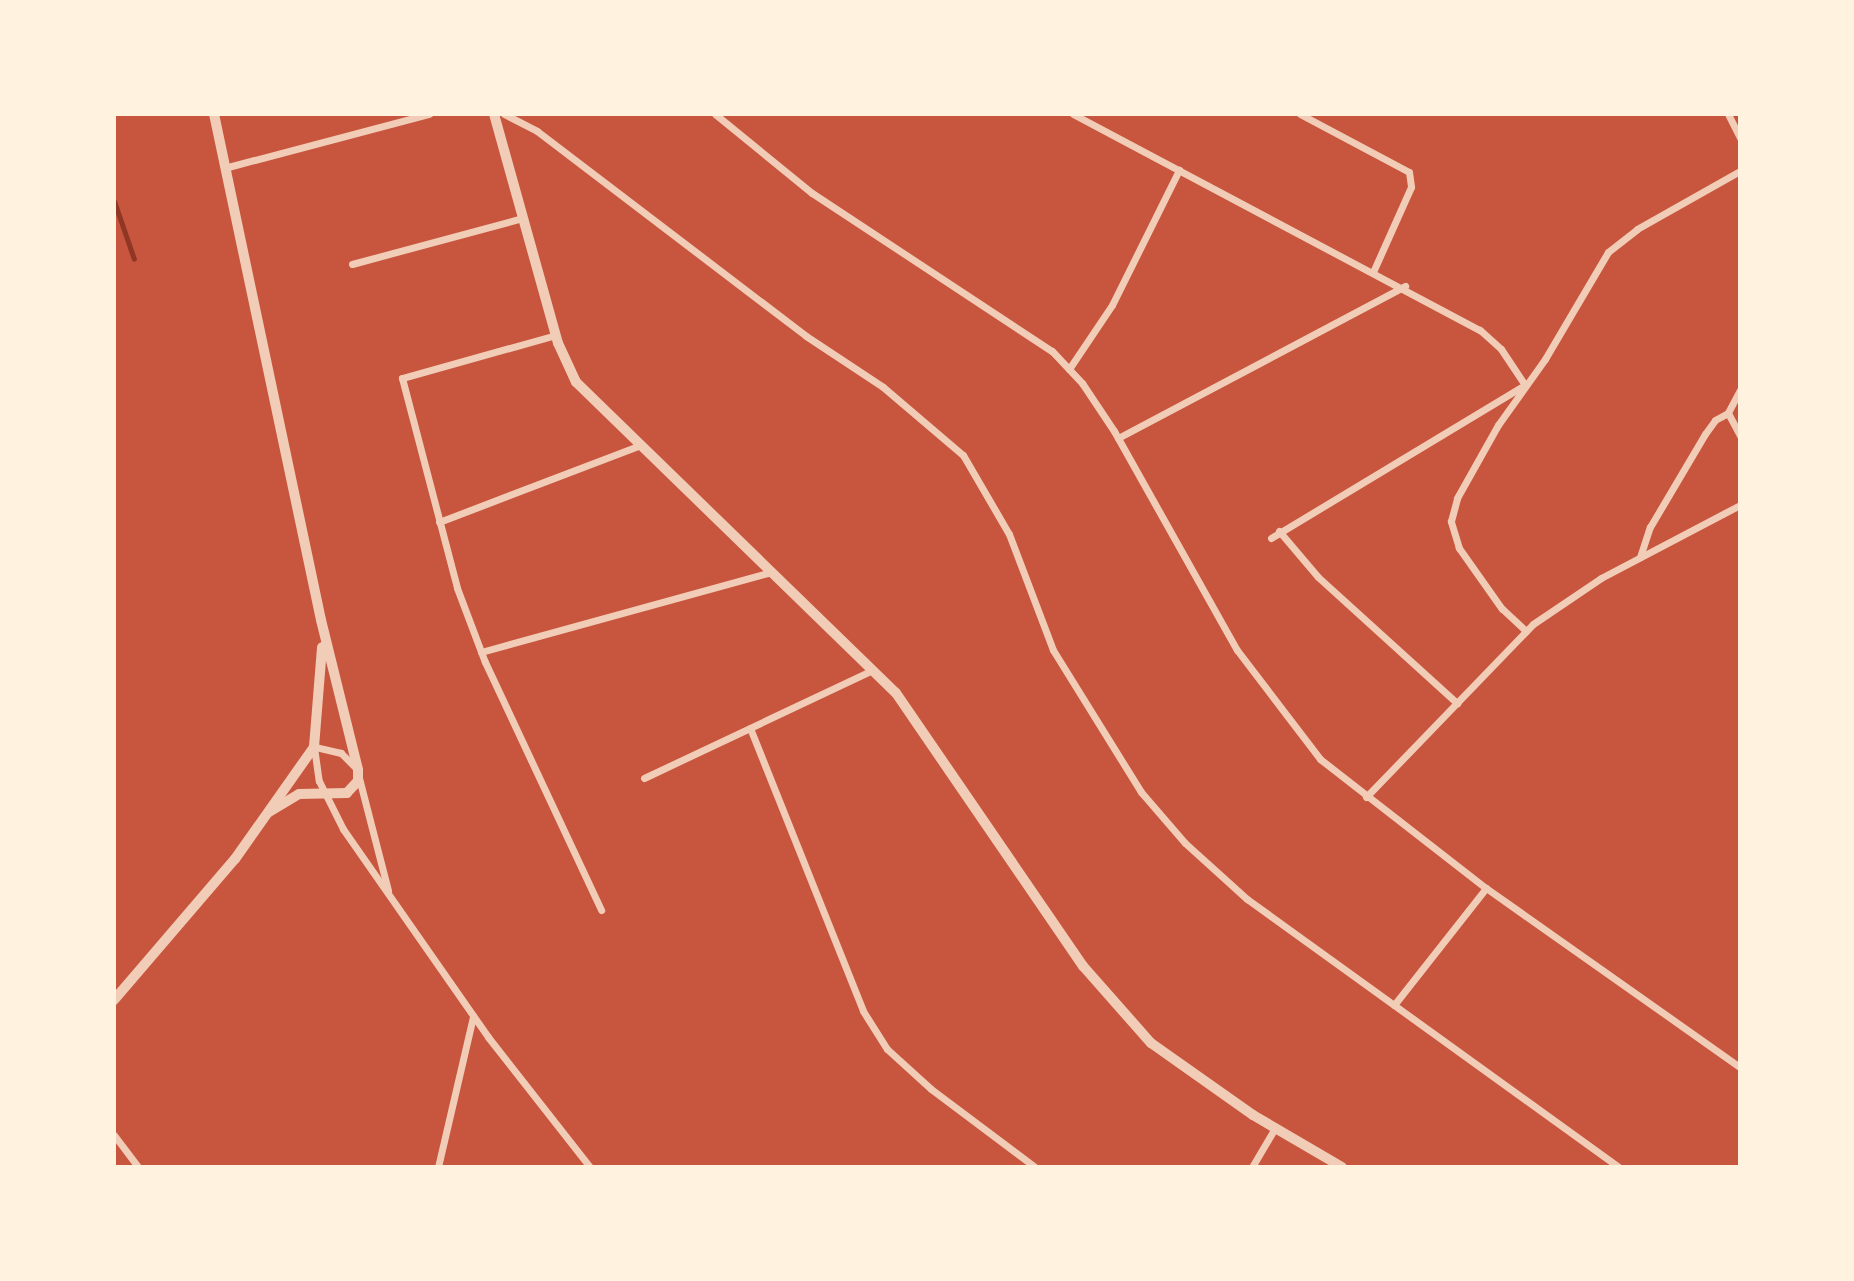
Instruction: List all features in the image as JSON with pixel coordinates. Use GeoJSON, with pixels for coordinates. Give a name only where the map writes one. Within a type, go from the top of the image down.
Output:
{"type":"FeatureCollection","features":[{"type":"Feature","properties":{"kind":"street"},"geometry":{"type":"LineString","coordinates":[[214,114],[228,167],[321,620],[388,890]]}},
{"type":"Feature","properties":{"kind":"street"},"geometry":{"type":"LineString","coordinates":[[228,167],[429,114]]}},
{"type":"Feature","properties":{"kind":"street"},"geometry":{"type":"LineString","coordinates":[[494,114],[556,335],[576,382],[895,693],[1083,966],[1151,1043],[1275,1128],[1342,1167]]}},
{"type":"Feature","properties":{"kind":"street"},"geometry":{"type":"LineString","coordinates":[[504,114],[537,131],[806,336],[883,387],[964,455],[1009,534],[1053,650],[1141,792],[1185,843],[1247,899],[1618,1167]]}},
{"type":"Feature","properties":{"kind":"street"},"geometry":{"type":"LineString","coordinates":[[715,114],[812,193],[934,270],[1052,352],[1069,369],[1118,438],[1237,650],[1320,759],[1486,888],[1740,1068]]}},
{"type":"Feature","properties":{"kind":"street"},"geometry":{"type":"LineString","coordinates":[[1073,114],[1405,286],[1480,330],[1500,349],[1525,385]]}},
{"type":"Feature","properties":{"kind":"street"},"geometry":{"type":"LineString","coordinates":[[1300,114],[1409,172],[1411,187],[1374,272]]}},
{"type":"Feature","properties":{"kind":"street"},"geometry":{"type":"LineString","coordinates":[[1728,114],[1740,138]]}},
{"type":"Feature","properties":{"kind":"street"},"geometry":{"type":"LineString","coordinates":[[1069,369],[1112,305],[1179,170]]}},
{"type":"Feature","properties":{"kind":"street"},"geometry":{"type":"LineString","coordinates":[[1526,631],[1502,609],[1459,548],[1451,521],[1457,498],[1608,252],[1637,229],[1740,171]]}},
{"type":"Feature","properties":{"kind":"street"},"geometry":{"type":"LineString","coordinates":[[352,264],[523,218]]}},
{"type":"Feature","properties":{"kind":"street"},"geometry":{"type":"LineString","coordinates":[[1118,438],[1405,286]]}},
{"type":"Feature","properties":{"kind":"street"},"geometry":{"type":"LineString","coordinates":[[556,335],[402,378],[457,588],[481,652],[601,910]]}},
{"type":"Feature","properties":{"kind":"street"},"geometry":{"type":"LineString","coordinates":[[1271,538],[1525,385]]}},
{"type":"Feature","properties":{"kind":"street"},"geometry":{"type":"LineString","coordinates":[[1640,557],[1650,527],[1690,458],[1716,420],[1728,413],[1740,390]]}},
{"type":"Feature","properties":{"kind":"street"},"geometry":{"type":"LineString","coordinates":[[1728,413],[1740,436]]}},
{"type":"Feature","properties":{"kind":"street"},"geometry":{"type":"LineString","coordinates":[[439,522],[641,445]]}},
{"type":"Feature","properties":{"kind":"street"},"geometry":{"type":"LineString","coordinates":[[1366,797],[1526,631],[1601,578],[1740,505]]}},
{"type":"Feature","properties":{"kind":"street"},"geometry":{"type":"LineString","coordinates":[[1279,531],[1318,577],[1457,703]]}},
{"type":"Feature","properties":{"kind":"street"},"geometry":{"type":"LineString","coordinates":[[481,652],[771,572]]}},
{"type":"Feature","properties":{"kind":"street"},"geometry":{"type":"LineString","coordinates":[[321,620],[324,671],[314,747],[325,796],[473,1016],[590,1167]]}},
{"type":"Feature","properties":{"kind":"street"},"geometry":{"type":"LineString","coordinates":[[644,778],[872,670]]}},
{"type":"Feature","properties":{"kind":"street"},"geometry":{"type":"LineString","coordinates":[[750,728],[863,1011],[887,1048],[931,1089],[1035,1167]]}},
{"type":"Feature","properties":{"kind":"street"},"geometry":{"type":"LineString","coordinates":[[314,747],[341,753],[358,770]]}},
{"type":"Feature","properties":{"kind":"street"},"geometry":{"type":"LineString","coordinates":[[114,1000],[269,812],[314,747]]}},
{"type":"Feature","properties":{"kind":"street"},"geometry":{"type":"LineString","coordinates":[[269,812],[299,794],[325,796],[353,788],[358,770]]}},
{"type":"Feature","properties":{"kind":"street"},"geometry":{"type":"LineString","coordinates":[[1394,1005],[1486,888]]}},
{"type":"Feature","properties":{"kind":"street"},"geometry":{"type":"LineString","coordinates":[[438,1167],[473,1016]]}},
{"type":"Feature","properties":{"kind":"street"},"geometry":{"type":"LineString","coordinates":[[1252,1167],[1275,1128]]}},
{"type":"Feature","properties":{"kind":"street"},"geometry":{"type":"LineString","coordinates":[[114,1135],[138,1167]]}},
{"type":"Feature","properties":{"kind":"waterway"},"geometry":{"type":"LineString","coordinates":[[114,201],[134,259]]}}]}
